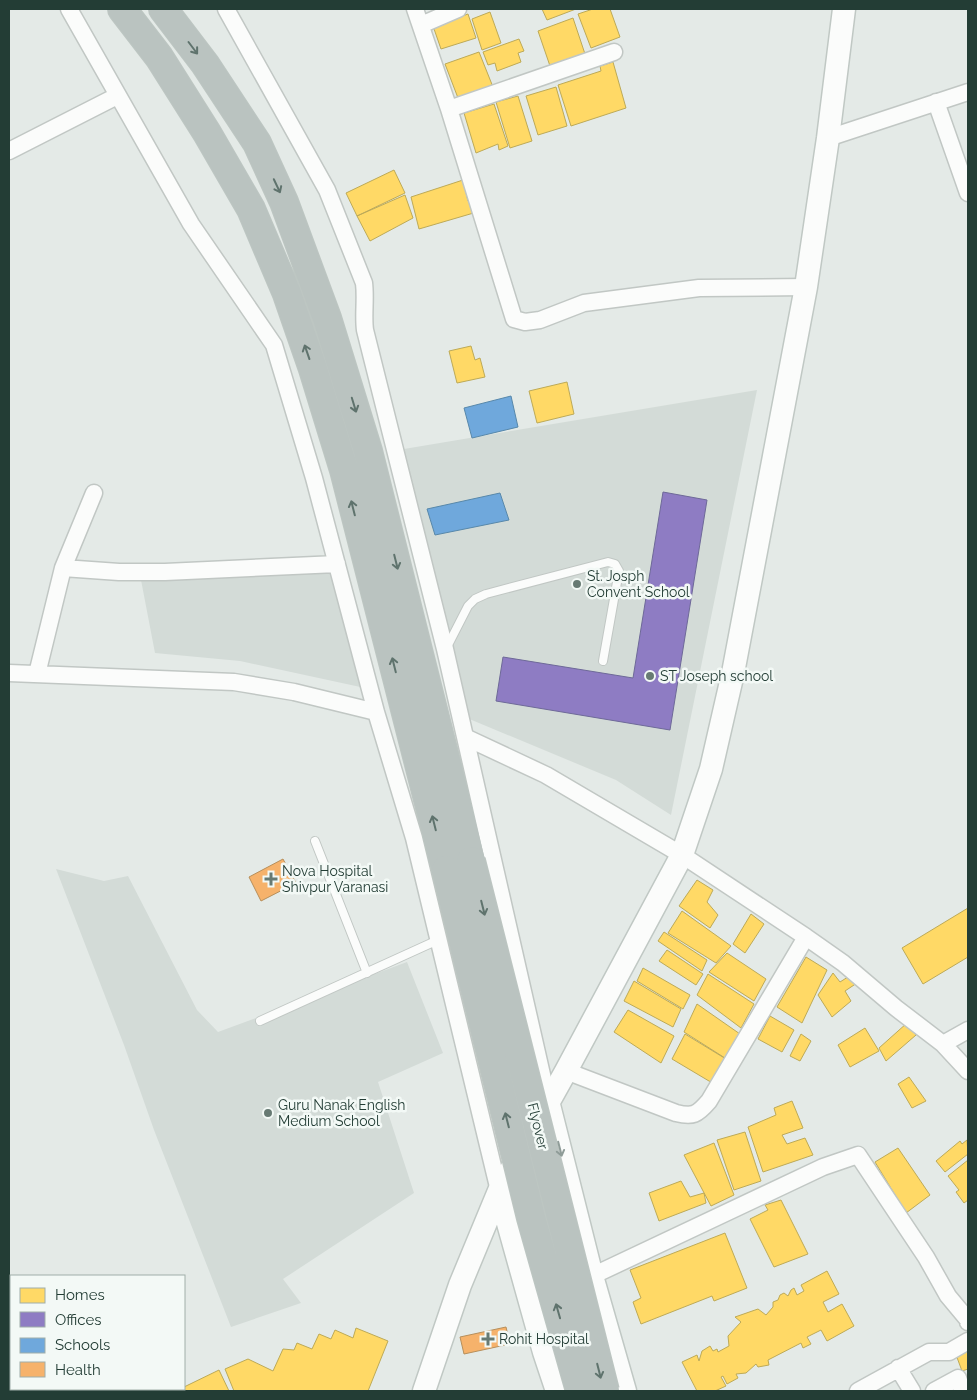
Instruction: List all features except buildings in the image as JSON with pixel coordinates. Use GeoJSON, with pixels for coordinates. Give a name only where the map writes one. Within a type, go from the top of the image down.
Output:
{"type":"FeatureCollection","features":[{"type":"Feature","properties":{"kind":"highway","name":"Flyover"},"geometry":{"type":"LineString","coordinates":[[122,9],[159,57],[207,132],[251,209],[287,294],[313,369],[344,470],[446,870],[531,1218],[580,1391]]}},
{"type":"Feature","properties":{"kind":"highway","name":"Flyover"},"geometry":{"type":"LineString","coordinates":[[164,9],[205,64],[257,143],[284,202],[328,318],[368,451],[605,1391]]}},
{"type":"Feature","properties":{"kind":"street"},"geometry":{"type":"LineString","coordinates":[[69,9],[191,224],[274,345],[314,478],[376,712],[414,838],[499,1191],[544,1352],[557,1391]]}},
{"type":"Feature","properties":{"kind":"street"},"geometry":{"type":"LineString","coordinates":[[226,9],[327,190],[364,284],[363,312],[365,330],[445,649],[548,1102],[592,1276],[626,1391]]}},
{"type":"Feature","properties":{"kind":"street"},"geometry":{"type":"LineString","coordinates":[[415,9],[449,110],[514,319],[525,322],[540,320],[584,303],[699,288],[806,287]]}},
{"type":"Feature","properties":{"kind":"street"},"geometry":{"type":"LineString","coordinates":[[421,25],[458,9]]}},
{"type":"Feature","properties":{"kind":"street"},"geometry":{"type":"LineString","coordinates":[[424,1391],[460,1285],[499,1191],[682,855],[711,769],[733,673],[806,287],[828,138],[844,9]]}},
{"type":"Feature","properties":{"kind":"street"},"geometry":{"type":"LineString","coordinates":[[449,110],[614,52]]}},
{"type":"Feature","properties":{"kind":"street"},"geometry":{"type":"LineString","coordinates":[[828,138],[968,92]]}},
{"type":"Feature","properties":{"kind":"street"},"geometry":{"type":"LineString","coordinates":[[9,151],[117,96]]}},
{"type":"Feature","properties":{"kind":"street"},"geometry":{"type":"LineString","coordinates":[[936,102],[968,193]]}},
{"type":"Feature","properties":{"kind":"street"},"geometry":{"type":"LineString","coordinates":[[37,674],[63,568],[94,493]]}},
{"type":"Feature","properties":{"kind":"street"},"geometry":{"type":"LineString","coordinates":[[63,568],[118,572],[164,572],[337,564]]}},
{"type":"Feature","properties":{"kind":"street"},"geometry":{"type":"LineString","coordinates":[[9,673],[234,682],[294,692],[376,712]]}},
{"type":"Feature","properties":{"kind":"street"},"geometry":{"type":"LineString","coordinates":[[465,737],[546,775],[682,855],[806,936],[843,963],[896,1008],[943,1044],[968,1071]]}},
{"type":"Feature","properties":{"kind":"street"},"geometry":{"type":"LineString","coordinates":[[566,1071],[676,1113],[690,1116],[700,1112],[709,1102],[806,936]]}},
{"type":"Feature","properties":{"kind":"street"},"geometry":{"type":"LineString","coordinates":[[943,1044],[968,1030]]}},
{"type":"Feature","properties":{"kind":"street"},"geometry":{"type":"LineString","coordinates":[[592,1276],[823,1167],[858,1155],[926,1257],[948,1296],[968,1322]]}},
{"type":"Feature","properties":{"kind":"street"},"geometry":{"type":"LineString","coordinates":[[858,1391],[929,1352],[949,1352],[968,1341]]}},
{"type":"Feature","properties":{"kind":"street"},"geometry":{"type":"LineString","coordinates":[[898,1368],[912,1391]]}},
{"type":"Feature","properties":{"kind":"street"},"geometry":{"type":"LineString","coordinates":[[934,1391],[958,1378],[963,1391]]}},
{"type":"Feature","properties":{"kind":"lane"},"geometry":{"type":"LineString","coordinates":[[445,649],[468,606],[475,599],[486,594],[608,562],[614,564],[619,571],[602,661]]}},
{"type":"Feature","properties":{"kind":"lane"},"geometry":{"type":"LineString","coordinates":[[315,841],[367,973]]}},
{"type":"Feature","properties":{"kind":"lane"},"geometry":{"type":"LineString","coordinates":[[260,1021],[438,940]]}},
{"type":"Feature","properties":{"kind":"shaded area","name":"St. Josph Convent School"},"geometry":{"type":"Polygon","coordinates":[[[757,390],[671,815],[616,780],[467,718],[404,449],[757,390]]]}},
{"type":"Feature","properties":{"kind":"shaded area"},"geometry":{"type":"Polygon","coordinates":[[[331,562],[365,688],[240,661],[155,653],[141,580],[331,562]]]}},
{"type":"Feature","properties":{"kind":"shaded area","name":"Guru Nanak English Medium School"},"geometry":{"type":"Polygon","coordinates":[[[56,869],[104,881],[128,876],[197,1010],[218,1032],[407,962],[443,1053],[378,1082],[414,1193],[283,1279],[301,1303],[231,1327],[154,1130],[124,1045],[56,869]]]}},
{"type":"Feature","properties":{"kind":"place","name":"St. Josph Convent School"},"geometry":{"type":"Point","coordinates":[577,584]}},
{"type":"Feature","properties":{"kind":"place","name":"ST Joseph school"},"geometry":{"type":"Point","coordinates":[650,676]}},
{"type":"Feature","properties":{"kind":"place","name":"Nova Hospital Shivpur Varanasi"},"geometry":{"type":"Point","coordinates":[271,879]}},
{"type":"Feature","properties":{"kind":"place","name":"Guru Nanak English Medium School"},"geometry":{"type":"Point","coordinates":[268,1113]}},
{"type":"Feature","properties":{"kind":"place","name":"Rohit Hospital"},"geometry":{"type":"Point","coordinates":[488,1339]}}]}
